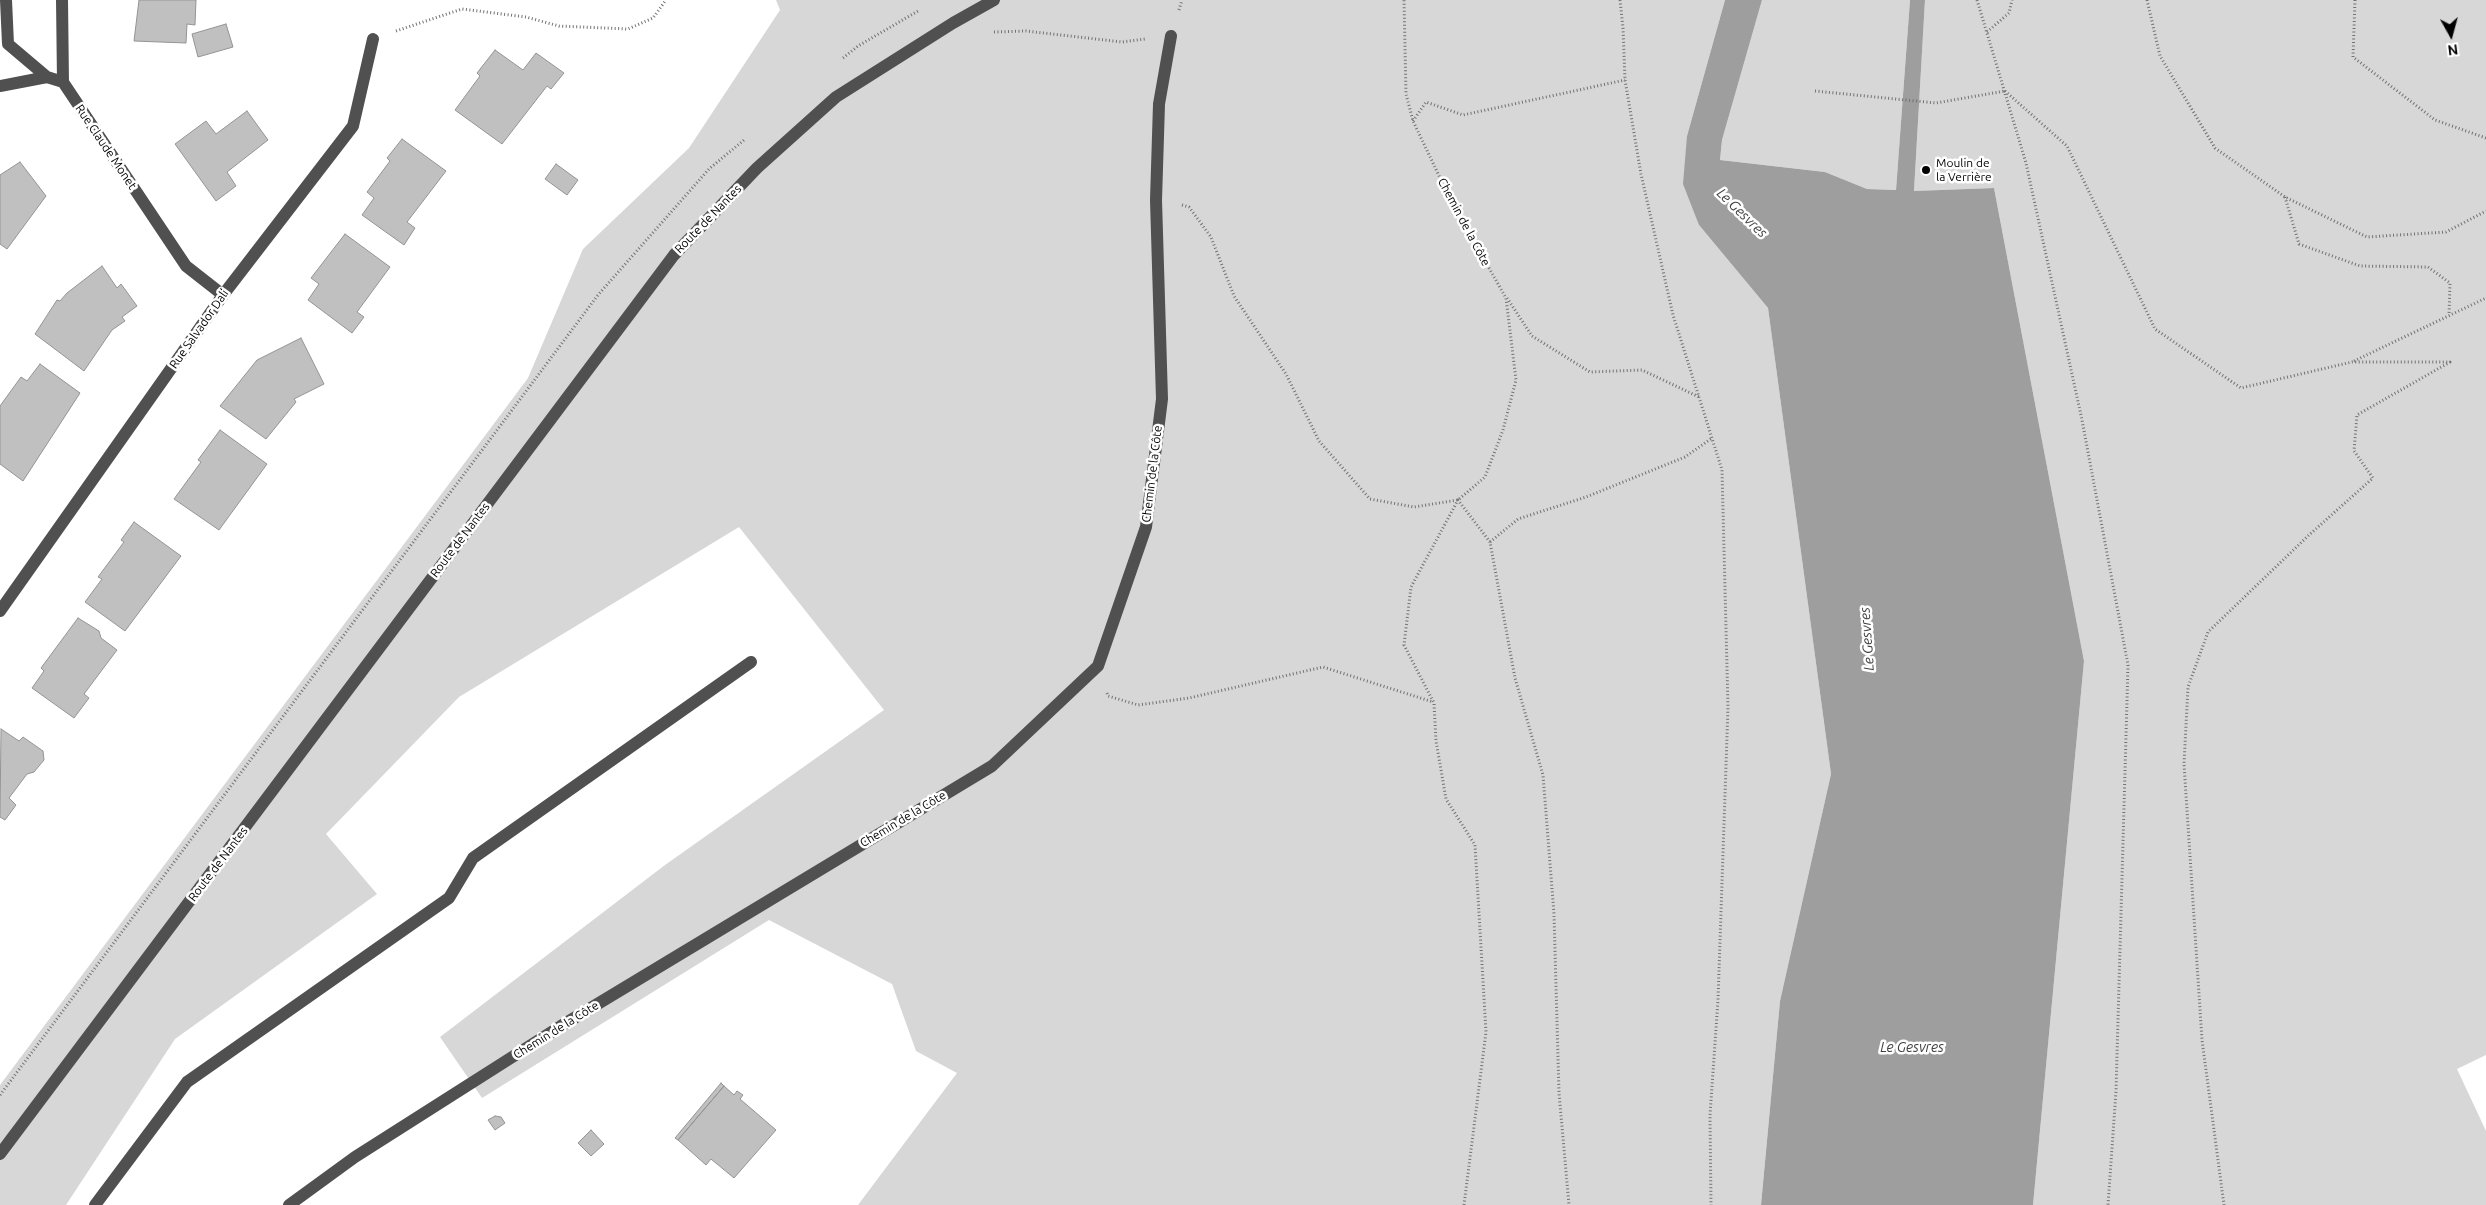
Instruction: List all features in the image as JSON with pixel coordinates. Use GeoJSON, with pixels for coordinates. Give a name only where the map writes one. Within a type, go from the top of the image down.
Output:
{"type":"FeatureCollection","features":[{"type":"Feature","properties":{"kind":"street"},"geometry":{"type":"LineString","coordinates":[[6,0],[8,44],[46,77],[63,82],[62,0]]}},
{"type":"Feature","properties":{"kind":"street","name":"Route de Nantes"},"geometry":{"type":"LineString","coordinates":[[0,1154],[674,254],[757,168],[836,97],[953,23],[994,0]]}},
{"type":"Feature","properties":{"kind":"street","name":"Chemin de la Côte"},"geometry":{"type":"LineString","coordinates":[[289,1205],[355,1157],[561,1026],[992,766],[1098,666],[1146,527],[1162,399],[1156,200],[1159,104],[1171,36]]}},
{"type":"Feature","properties":{"kind":"street","name":"Rue Salvador Dali"},"geometry":{"type":"LineString","coordinates":[[0,611],[223,295],[353,126],[373,39]]}},
{"type":"Feature","properties":{"kind":"street"},"geometry":{"type":"LineString","coordinates":[[0,86],[46,77]]}},
{"type":"Feature","properties":{"kind":"street","name":"Rue Claude Monet"},"geometry":{"type":"LineString","coordinates":[[63,82],[186,266],[223,295]]}},
{"type":"Feature","properties":{"kind":"street"},"geometry":{"type":"LineString","coordinates":[[94,1205],[187,1082],[449,898],[473,858],[751,662]]}},
{"type":"Feature","properties":{"kind":"path"},"geometry":{"type":"LineString","coordinates":[[373,39],[462,9],[526,17],[559,26],[628,29],[653,18],[666,0]]}},
{"type":"Feature","properties":{"kind":"path","name":"Chemin de la Côte"},"geometry":{"type":"LineString","coordinates":[[1404,0],[1406,94],[1413,121],[1452,201],[1506,298],[1516,380],[1503,430],[1485,477],[1458,500]]}},
{"type":"Feature","properties":{"kind":"path"},"geometry":{"type":"LineString","coordinates":[[1620,0],[1624,28],[1625,80],[1641,174],[1671,306],[1722,470],[1728,708],[1718,1000],[1710,1115],[1711,1205]]}},
{"type":"Feature","properties":{"kind":"path"},"geometry":{"type":"LineString","coordinates":[[1977,0],[2026,163],[2080,410],[2128,665],[2116,1081],[2108,1205]]}},
{"type":"Feature","properties":{"kind":"path"},"geometry":{"type":"LineString","coordinates":[[1987,32],[2009,13],[2012,0]]}},
{"type":"Feature","properties":{"kind":"path"},"geometry":{"type":"LineString","coordinates":[[2147,0],[2160,56],[2215,148],[2285,197],[2367,237],[2446,232],[2486,211]]}},
{"type":"Feature","properties":{"kind":"path"},"geometry":{"type":"LineString","coordinates":[[2356,0],[2353,58],[2435,120],[2486,138]]}},
{"type":"Feature","properties":{"kind":"path"},"geometry":{"type":"LineString","coordinates":[[991,32],[1026,31],[1122,42],[1171,36]]}},
{"type":"Feature","properties":{"kind":"path"},"geometry":{"type":"LineString","coordinates":[[1413,121],[1426,102],[1463,115],[1625,80]]}},
{"type":"Feature","properties":{"kind":"path"},"geometry":{"type":"LineString","coordinates":[[1815,91],[1936,103],[2005,91]]}},
{"type":"Feature","properties":{"kind":"path"},"geometry":{"type":"LineString","coordinates":[[2005,91],[2067,146],[2154,330],[2241,388],[2352,362],[2486,298]]}},
{"type":"Feature","properties":{"kind":"path"},"geometry":{"type":"LineString","coordinates":[[2285,197],[2299,244],[2360,266],[2428,267],[2450,283],[2449,315]]}},
{"type":"Feature","properties":{"kind":"path"},"geometry":{"type":"LineString","coordinates":[[1156,200],[1190,207],[1211,237],[1234,296],[1286,374],[1320,441],[1370,499],[1414,507],[1458,500]]}},
{"type":"Feature","properties":{"kind":"path"},"geometry":{"type":"LineString","coordinates":[[1506,298],[1532,336],[1590,372],[1642,370],[1699,397]]}},
{"type":"Feature","properties":{"kind":"path"},"geometry":{"type":"LineString","coordinates":[[2224,1205],[2200,1011],[2184,764],[2188,687],[2208,632],[2309,535],[2373,478],[2354,451],[2357,415],[2450,362],[2352,362]]}},
{"type":"Feature","properties":{"kind":"path"},"geometry":{"type":"LineString","coordinates":[[1490,542],[1518,520],[1586,497],[1685,457],[1712,438]]}},
{"type":"Feature","properties":{"kind":"path"},"geometry":{"type":"LineString","coordinates":[[1458,500],[1490,542],[1515,678],[1543,775],[1554,914],[1559,1093],[1569,1205]]}},
{"type":"Feature","properties":{"kind":"path"},"geometry":{"type":"LineString","coordinates":[[1458,500],[1411,587],[1404,645],[1434,703],[1436,741],[1446,799],[1475,845],[1486,1032],[1464,1205]]}},
{"type":"Feature","properties":{"kind":"path"},"geometry":{"type":"LineString","coordinates":[[1098,666],[1108,696],[1138,705],[1189,698],[1323,667],[1434,703]]}},
{"type":"Feature","properties":{"kind":"shaded area"},"geometry":{"type":"Polygon","coordinates":[[[776,0],[1725,0],[1687,136],[1699,225],[1768,308],[1831,774],[1780,1001],[1761,1205],[858,1205],[957,1073],[916,1051],[892,984],[769,920],[482,1098],[440,1037],[665,865],[884,710],[739,527],[459,697],[326,834],[377,894],[175,1039],[66,1205],[0,1205],[0,1085],[528,378],[583,249],[689,148],[780,10],[776,0]]]}},
{"type":"Feature","properties":{"kind":"shaded area"},"geometry":{"type":"Polygon","coordinates":[[[1762,0],[1910,0],[1896,190],[1867,189],[1825,172],[1720,160],[1722,140],[1762,0]]]}},
{"type":"Feature","properties":{"kind":"shaded area"},"geometry":{"type":"Polygon","coordinates":[[[1925,0],[2486,0],[2486,1055],[2457,1069],[2486,1131],[2486,1205],[2033,1205],[2084,661],[1994,188],[1914,191],[1925,0]]]}},
{"type":"Feature","properties":{"kind":"water","name":"Le Gesvres"},"geometry":{"type":"Polygon","coordinates":[[[1725,0],[1762,0],[1722,140],[1720,160],[1825,172],[1867,189],[1896,190],[1910,0],[1925,0],[1914,191],[1994,188],[2084,661],[2033,1205],[1761,1205],[1780,1001],[1831,774],[1768,308],[1699,225],[1683,184],[1687,136],[1725,0]]]}},
{"type":"Feature","properties":{"kind":"building"},"geometry":{"type":"Polygon","coordinates":[[[139,0],[196,0],[195,25],[187,24],[186,43],[134,41],[139,0]]]}},
{"type":"Feature","properties":{"kind":"building"},"geometry":{"type":"Polygon","coordinates":[[[226,24],[233,47],[198,57],[192,34],[226,24]]]}},
{"type":"Feature","properties":{"kind":"building"},"geometry":{"type":"Polygon","coordinates":[[[495,50],[523,70],[536,53],[564,73],[551,89],[547,86],[502,144],[455,110],[480,76],[477,73],[495,50]]]}},
{"type":"Feature","properties":{"kind":"building"},"geometry":{"type":"Polygon","coordinates":[[[247,111],[268,140],[227,172],[236,186],[216,201],[175,144],[206,121],[216,134],[247,111]]]}},
{"type":"Feature","properties":{"kind":"building"},"geometry":{"type":"Polygon","coordinates":[[[402,139],[446,171],[407,222],[415,228],[404,245],[362,215],[374,198],[367,192],[390,161],[387,158],[402,139]]]}},
{"type":"Feature","properties":{"kind":"building"},"geometry":{"type":"Polygon","coordinates":[[[20,162],[46,196],[7,249],[0,244],[0,175],[20,162]]]}},
{"type":"Feature","properties":{"kind":"building"},"geometry":{"type":"Polygon","coordinates":[[[556,164],[578,180],[567,195],[545,179],[556,164]]]}},
{"type":"Feature","properties":{"kind":"building"},"geometry":{"type":"Polygon","coordinates":[[[345,234],[390,267],[357,312],[364,317],[352,333],[308,300],[319,284],[311,278],[345,234]]]}},
{"type":"Feature","properties":{"kind":"building"},"geometry":{"type":"Polygon","coordinates":[[[102,266],[117,288],[121,284],[137,306],[122,317],[125,321],[112,330],[84,371],[35,334],[57,300],[60,301],[67,293],[102,266]]]}},
{"type":"Feature","properties":{"kind":"building"},"geometry":{"type":"Polygon","coordinates":[[[301,338],[324,384],[294,399],[296,402],[266,439],[220,406],[257,360],[301,338]]]}},
{"type":"Feature","properties":{"kind":"building"},"geometry":{"type":"Polygon","coordinates":[[[40,364],[80,393],[23,481],[0,464],[0,406],[21,377],[27,381],[40,364]]]}},
{"type":"Feature","properties":{"kind":"building"},"geometry":{"type":"Polygon","coordinates":[[[220,430],[267,464],[219,530],[174,499],[201,462],[198,460],[220,430]]]}},
{"type":"Feature","properties":{"kind":"building"},"geometry":{"type":"Polygon","coordinates":[[[134,522],[181,556],[125,631],[85,602],[102,579],[98,577],[124,542],[121,540],[134,522]]]}},
{"type":"Feature","properties":{"kind":"building"},"geometry":{"type":"Polygon","coordinates":[[[78,618],[99,631],[101,638],[117,650],[84,694],[89,698],[74,718],[32,688],[44,671],[41,668],[78,618]]]}},
{"type":"Feature","properties":{"kind":"building"},"geometry":{"type":"Polygon","coordinates":[[[1,729],[19,741],[23,737],[43,751],[44,760],[34,772],[27,774],[9,798],[16,805],[5,820],[0,817],[1,729]]]}},
{"type":"Feature","properties":{"kind":"building"},"geometry":{"type":"Polygon","coordinates":[[[721,1083],[724,1086],[678,1140],[675,1138],[721,1083]]]}},
{"type":"Feature","properties":{"kind":"building"},"geometry":{"type":"Polygon","coordinates":[[[724,1086],[734,1095],[737,1091],[743,1095],[740,1099],[776,1130],[734,1178],[711,1159],[706,1165],[678,1140],[724,1086]]]}},
{"type":"Feature","properties":{"kind":"building"},"geometry":{"type":"Polygon","coordinates":[[[495,1116],[501,1117],[505,1123],[495,1130],[488,1120],[495,1116]]]}},
{"type":"Feature","properties":{"kind":"building"},"geometry":{"type":"Polygon","coordinates":[[[591,1130],[604,1144],[591,1156],[578,1143],[591,1130]]]}},
{"type":"Feature","properties":{"kind":"place","name":"Moulin de la Verrière"},"geometry":{"type":"Point","coordinates":[1926,170]}}]}
